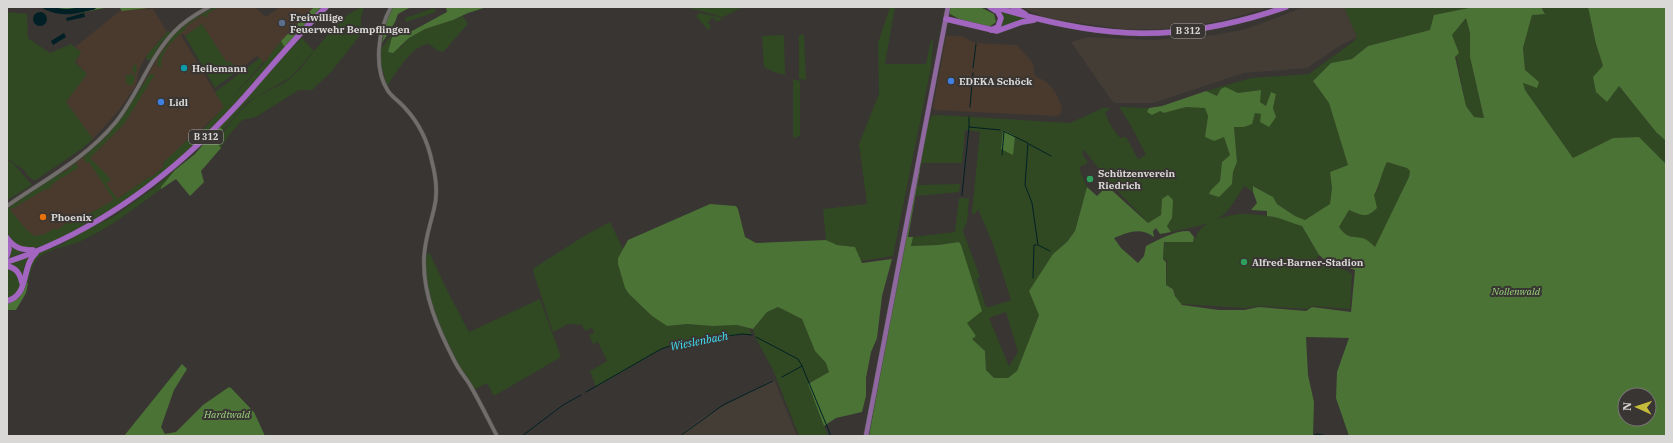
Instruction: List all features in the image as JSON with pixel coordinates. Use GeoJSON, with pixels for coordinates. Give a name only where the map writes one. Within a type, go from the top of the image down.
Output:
{"type":"FeatureCollection","features":[{"type":"Feature","properties":{"kind":"highway","name":"B 312"},"geometry":{"type":"LineString","coordinates":[[7,262],[40,250],[93,225],[130,202],[167,173],[233,110],[326,7]]}},
{"type":"Feature","properties":{"kind":"highway"},"geometry":{"type":"LineString","coordinates":[[990,7],[998,12],[1001,18],[998,27],[990,31]]}},
{"type":"Feature","properties":{"kind":"highway","name":"B 312"},"geometry":{"type":"LineString","coordinates":[[995,7],[1036,19],[1096,31],[1128,34],[1159,34],[1218,27],[1286,7]]}},
{"type":"Feature","properties":{"kind":"highway"},"geometry":{"type":"LineString","coordinates":[[1013,7],[1036,19]]}},
{"type":"Feature","properties":{"kind":"highway"},"geometry":{"type":"LineString","coordinates":[[946,19],[990,31],[1001,31],[1036,19]]}},
{"type":"Feature","properties":{"kind":"highway"},"geometry":{"type":"LineString","coordinates":[[7,238],[13,246],[20,249],[40,250]]}},
{"type":"Feature","properties":{"kind":"highway"},"geometry":{"type":"LineString","coordinates":[[7,242],[9,249],[7,256]]}},
{"type":"Feature","properties":{"kind":"highway"},"geometry":{"type":"LineString","coordinates":[[7,301],[17,296],[22,287],[30,260],[40,250]]}},
{"type":"Feature","properties":{"kind":"highway"},"geometry":{"type":"LineString","coordinates":[[7,266],[16,269],[19,273],[22,287]]}},
{"type":"Feature","properties":{"kind":"main road"},"geometry":{"type":"LineString","coordinates":[[866,436],[948,7]]}},
{"type":"Feature","properties":{"kind":"street"},"geometry":{"type":"LineString","coordinates":[[7,206],[83,154],[106,134],[125,110],[170,37],[186,22],[209,7]]}},
{"type":"Feature","properties":{"kind":"street"},"geometry":{"type":"LineString","coordinates":[[391,7],[385,20],[379,46],[381,71],[386,88],[414,120],[430,151],[436,177],[435,206],[429,228],[424,260],[426,290],[432,309],[454,361],[470,385],[497,436]]}},
{"type":"Feature","properties":{"kind":"shaded area"},"geometry":{"type":"Polygon","coordinates":[[[125,7],[153,9],[167,32],[146,56],[139,70],[136,85],[120,109],[93,139],[66,102],[87,74],[76,62],[81,52],[75,47],[125,7]]]}},
{"type":"Feature","properties":{"kind":"shaded area"},"geometry":{"type":"Polygon","coordinates":[[[215,7],[255,7],[266,17],[280,7],[314,7],[281,41],[265,62],[257,56],[238,71],[230,61],[227,63],[202,24],[185,36],[183,34],[181,35],[224,107],[199,132],[196,132],[163,163],[164,166],[152,177],[149,177],[81,222],[40,238],[32,237],[8,208],[58,175],[90,151],[104,138],[134,100],[160,53],[171,38],[187,23],[215,7]]]}},
{"type":"Feature","properties":{"kind":"shaded area"},"geometry":{"type":"Polygon","coordinates":[[[1020,7],[1271,7],[1225,20],[1193,26],[1158,29],[1123,29],[1048,19],[1020,7]]]}},
{"type":"Feature","properties":{"kind":"shaded area"},"geometry":{"type":"Polygon","coordinates":[[[1304,7],[1344,7],[1358,37],[1339,46],[1307,68],[1244,73],[1153,103],[1116,103],[1112,101],[1071,42],[1088,37],[1154,40],[1215,35],[1242,30],[1304,7]]]}},
{"type":"Feature","properties":{"kind":"shaded area"},"geometry":{"type":"Polygon","coordinates":[[[946,36],[962,36],[975,43],[1017,45],[1033,63],[1035,76],[1047,82],[1056,93],[1062,110],[1060,115],[934,110],[933,107],[946,36]]]}},
{"type":"Feature","properties":{"kind":"shaded area"},"geometry":{"type":"Polygon","coordinates":[[[774,379],[797,436],[678,436],[703,417],[774,379]]]}},
{"type":"Feature","properties":{"kind":"green space"},"geometry":{"type":"Polygon","coordinates":[[[42,7],[110,7],[67,14],[50,11],[42,7]]]}},
{"type":"Feature","properties":{"kind":"green space"},"geometry":{"type":"Polygon","coordinates":[[[119,7],[156,7],[122,11],[119,7]]]}},
{"type":"Feature","properties":{"kind":"green space"},"geometry":{"type":"Polygon","coordinates":[[[215,7],[219,7],[207,14],[208,17],[202,15],[185,27],[186,29],[168,46],[162,57],[162,67],[157,66],[158,58],[175,33],[193,19],[215,7]]]}},
{"type":"Feature","properties":{"kind":"green space"},"geometry":{"type":"Polygon","coordinates":[[[314,7],[321,7],[285,48],[281,41],[314,7]]]}},
{"type":"Feature","properties":{"kind":"green space"},"geometry":{"type":"Polygon","coordinates":[[[364,7],[361,18],[361,34],[332,71],[312,90],[299,90],[256,117],[242,120],[229,135],[221,148],[216,142],[242,109],[252,100],[283,84],[292,77],[335,27],[354,11],[364,7]]]}},
{"type":"Feature","properties":{"kind":"green space"},"geometry":{"type":"Polygon","coordinates":[[[393,7],[411,7],[398,14],[395,22],[382,43],[387,19],[393,7]]]}},
{"type":"Feature","properties":{"kind":"green space"},"geometry":{"type":"Polygon","coordinates":[[[446,7],[487,7],[425,29],[409,38],[393,53],[388,52],[392,37],[412,31],[447,12],[446,7]]]}},
{"type":"Feature","properties":{"kind":"green space"},"geometry":{"type":"Polygon","coordinates":[[[686,7],[743,7],[723,17],[686,7]]]}},
{"type":"Feature","properties":{"kind":"green space"},"geometry":{"type":"Polygon","coordinates":[[[890,7],[895,7],[885,64],[926,64],[931,40],[933,41],[931,67],[893,256],[861,261],[855,247],[837,245],[826,240],[823,209],[867,204],[859,144],[879,94],[878,43],[890,7]]]}},
{"type":"Feature","properties":{"kind":"green space"},"geometry":{"type":"Polygon","coordinates":[[[950,7],[980,7],[994,14],[996,22],[989,27],[959,19],[950,14],[950,7]]]}},
{"type":"Feature","properties":{"kind":"green space"},"geometry":{"type":"Polygon","coordinates":[[[1344,7],[1474,7],[1430,30],[1368,46],[1352,59],[1331,63],[1313,81],[1329,103],[1348,165],[1330,172],[1332,188],[1330,204],[1305,220],[1295,216],[1277,204],[1273,197],[1254,186],[1253,192],[1244,186],[1231,206],[1222,216],[1204,224],[1171,232],[1167,226],[1172,218],[1162,199],[1161,215],[1148,223],[1110,183],[1084,150],[1082,153],[1088,163],[1080,167],[1080,171],[1087,187],[1075,231],[1067,242],[1053,254],[1039,315],[1017,372],[1008,378],[994,378],[986,370],[985,351],[971,339],[967,323],[958,242],[938,245],[911,246],[913,237],[955,232],[959,198],[969,198],[967,222],[963,231],[980,277],[977,279],[986,307],[1011,300],[993,244],[978,209],[974,215],[972,213],[980,132],[965,130],[962,163],[922,163],[920,170],[918,169],[929,121],[932,116],[938,115],[1070,123],[1103,108],[1110,108],[1105,113],[1111,126],[1120,138],[1126,137],[1138,159],[1146,155],[1130,124],[1119,107],[1149,108],[1147,112],[1160,111],[1164,113],[1186,107],[1205,107],[1208,116],[1205,137],[1224,137],[1230,155],[1222,162],[1220,181],[1211,190],[1232,184],[1233,172],[1237,162],[1234,127],[1244,127],[1255,113],[1262,114],[1273,108],[1276,94],[1271,92],[1266,106],[1260,102],[1260,90],[1238,93],[1229,90],[1217,96],[1206,91],[1251,78],[1309,74],[1354,41],[1357,37],[1344,7]],[[1006,312],[989,318],[1009,366],[1018,352],[1006,312]]]}},
{"type":"Feature","properties":{"kind":"green space","name":"Nollenwald"},"geometry":{"type":"Polygon","coordinates":[[[1474,7],[1541,7],[1545,14],[1532,15],[1523,48],[1525,70],[1539,82],[1537,88],[1523,83],[1525,90],[1573,158],[1613,138],[1639,137],[1666,164],[1666,436],[1349,436],[1336,398],[1337,372],[1349,338],[1306,337],[1308,375],[1314,402],[1313,436],[869,436],[918,169],[920,170],[908,237],[913,237],[911,246],[938,245],[959,242],[961,245],[982,311],[967,323],[976,336],[972,339],[985,351],[986,370],[994,378],[1008,378],[1017,371],[1039,315],[1029,291],[1053,254],[1067,242],[1075,231],[1087,187],[1097,196],[1107,186],[1148,223],[1161,215],[1162,199],[1168,195],[1173,200],[1172,218],[1167,226],[1171,232],[1160,234],[1156,228],[1153,231],[1154,237],[1139,231],[1130,232],[1114,238],[1121,248],[1138,263],[1144,256],[1146,246],[1172,234],[1189,231],[1194,237],[1193,242],[1164,242],[1163,259],[1166,262],[1166,285],[1173,289],[1175,296],[1182,305],[1219,310],[1244,310],[1259,307],[1306,311],[1312,307],[1351,312],[1355,270],[1325,260],[1319,255],[1302,226],[1267,216],[1267,211],[1251,210],[1257,203],[1253,192],[1253,186],[1273,197],[1277,204],[1295,216],[1305,220],[1330,204],[1332,188],[1330,172],[1348,165],[1329,103],[1313,81],[1331,63],[1352,59],[1368,46],[1430,30],[1434,15],[1474,7]],[[1466,18],[1452,35],[1459,53],[1455,57],[1466,106],[1474,117],[1484,118],[1470,57],[1470,33],[1466,18]],[[1387,162],[1374,195],[1377,208],[1367,215],[1349,210],[1339,227],[1345,234],[1365,239],[1375,247],[1409,177],[1410,171],[1407,168],[1387,162]]]}},
{"type":"Feature","properties":{"kind":"green space"},"geometry":{"type":"Polygon","coordinates":[[[1541,7],[1588,7],[1596,44],[1603,67],[1656,132],[1666,141],[1666,164],[1638,137],[1613,138],[1573,158],[1525,90],[1522,82],[1537,88],[1538,82],[1525,70],[1523,48],[1532,14],[1545,13],[1541,7]]]}},
{"type":"Feature","properties":{"kind":"green space"},"geometry":{"type":"Polygon","coordinates":[[[1588,7],[1666,7],[1666,141],[1656,132],[1619,86],[1607,102],[1596,92],[1593,77],[1603,66],[1596,44],[1588,7]]]}},
{"type":"Feature","properties":{"kind":"green space"},"geometry":{"type":"Polygon","coordinates":[[[434,8],[436,12],[406,22],[405,18],[434,8]]]}},
{"type":"Feature","properties":{"kind":"green space"},"geometry":{"type":"Polygon","coordinates":[[[7,12],[27,14],[28,38],[50,53],[71,44],[81,52],[75,62],[87,74],[66,102],[93,139],[80,150],[36,180],[33,180],[25,171],[7,158],[7,12]]]}},
{"type":"Feature","properties":{"kind":"green space"},"geometry":{"type":"Polygon","coordinates":[[[1001,12],[1027,19],[1000,30],[1001,12]]]}},
{"type":"Feature","properties":{"kind":"green space"},"geometry":{"type":"Polygon","coordinates":[[[700,13],[723,18],[717,22],[713,17],[708,22],[711,27],[708,30],[696,16],[700,13]]]}},
{"type":"Feature","properties":{"kind":"green space"},"geometry":{"type":"Polygon","coordinates":[[[463,16],[468,24],[443,52],[438,51],[429,44],[423,45],[405,60],[387,86],[381,64],[380,50],[391,36],[388,51],[401,47],[409,38],[425,29],[463,16]]]}},
{"type":"Feature","properties":{"kind":"green space"},"geometry":{"type":"Polygon","coordinates":[[[1466,18],[1470,33],[1470,57],[1484,118],[1474,117],[1466,106],[1452,35],[1466,18]]]}},
{"type":"Feature","properties":{"kind":"green space"},"geometry":{"type":"Polygon","coordinates":[[[202,24],[227,63],[230,61],[238,71],[215,88],[185,36],[202,24]]]}},
{"type":"Feature","properties":{"kind":"green space"},"geometry":{"type":"Polygon","coordinates":[[[168,31],[171,32],[161,43],[151,60],[147,60],[147,55],[168,31]]]}},
{"type":"Feature","properties":{"kind":"green space"},"geometry":{"type":"Polygon","coordinates":[[[784,35],[785,75],[764,67],[762,36],[784,35]]]}},
{"type":"Feature","properties":{"kind":"green space"},"geometry":{"type":"Polygon","coordinates":[[[799,35],[804,35],[806,80],[799,79],[799,35]]]}},
{"type":"Feature","properties":{"kind":"green space"},"geometry":{"type":"Polygon","coordinates":[[[302,38],[314,51],[291,77],[247,102],[223,130],[219,126],[302,38]]]}},
{"type":"Feature","properties":{"kind":"green space"},"geometry":{"type":"Polygon","coordinates":[[[281,41],[285,48],[213,127],[204,133],[178,161],[156,179],[97,219],[54,241],[36,247],[22,248],[7,237],[7,209],[53,177],[68,170],[76,162],[78,168],[62,178],[60,175],[61,178],[51,185],[52,187],[42,191],[10,210],[25,228],[34,236],[45,234],[55,228],[57,230],[68,222],[70,224],[114,200],[89,162],[87,164],[83,157],[104,138],[122,117],[150,74],[155,74],[124,124],[90,158],[111,179],[106,184],[117,198],[116,199],[149,177],[152,177],[164,166],[163,163],[195,133],[199,134],[265,62],[281,41]]]}},
{"type":"Feature","properties":{"kind":"green space"},"geometry":{"type":"Polygon","coordinates":[[[260,58],[263,62],[224,107],[215,92],[260,58]]]}},
{"type":"Feature","properties":{"kind":"green space"},"geometry":{"type":"Polygon","coordinates":[[[135,64],[137,66],[133,85],[130,85],[126,83],[126,74],[128,76],[131,73],[133,76],[135,75],[132,69],[135,64]]]}},
{"type":"Feature","properties":{"kind":"green space"},"geometry":{"type":"Polygon","coordinates":[[[793,79],[800,81],[800,136],[793,138],[793,79]]]}},
{"type":"Feature","properties":{"kind":"green space"},"geometry":{"type":"Polygon","coordinates":[[[1225,87],[1238,93],[1261,90],[1260,102],[1266,106],[1271,92],[1276,94],[1273,108],[1276,117],[1269,127],[1260,122],[1261,114],[1255,113],[1252,124],[1244,127],[1234,127],[1237,162],[1233,172],[1232,184],[1219,197],[1209,194],[1220,181],[1222,162],[1230,155],[1224,137],[1214,141],[1205,137],[1208,116],[1205,108],[1186,107],[1164,113],[1160,111],[1152,115],[1147,112],[1149,108],[1162,106],[1206,91],[1217,96],[1221,89],[1225,87]]]}},
{"type":"Feature","properties":{"kind":"green space"},"geometry":{"type":"Polygon","coordinates":[[[219,126],[223,130],[215,140],[221,148],[201,171],[204,182],[190,196],[176,179],[161,189],[175,170],[195,154],[219,126]]]}},
{"type":"Feature","properties":{"kind":"green space"},"geometry":{"type":"Polygon","coordinates":[[[1003,130],[1015,136],[1013,155],[1001,149],[1003,130]]]}},
{"type":"Feature","properties":{"kind":"green space"},"geometry":{"type":"Polygon","coordinates":[[[7,159],[14,164],[32,185],[7,200],[7,159]]]}},
{"type":"Feature","properties":{"kind":"green space"},"geometry":{"type":"Polygon","coordinates":[[[1387,162],[1407,168],[1410,171],[1409,177],[1376,247],[1363,239],[1347,235],[1339,227],[1349,210],[1374,195],[1378,189],[1382,171],[1387,162]]]}},
{"type":"Feature","properties":{"kind":"green space"},"geometry":{"type":"Polygon","coordinates":[[[175,170],[161,189],[113,223],[92,236],[53,250],[38,258],[30,273],[28,283],[25,283],[28,266],[37,254],[63,244],[71,238],[113,217],[153,189],[175,170]]]}},
{"type":"Feature","properties":{"kind":"green space"},"geometry":{"type":"Polygon","coordinates":[[[960,184],[959,192],[916,196],[918,185],[960,184]]]}},
{"type":"Feature","properties":{"kind":"green space"},"geometry":{"type":"Polygon","coordinates":[[[710,204],[736,206],[745,237],[756,243],[826,240],[837,245],[855,247],[862,263],[892,259],[882,296],[877,338],[871,352],[866,378],[866,396],[862,412],[836,418],[824,426],[808,384],[829,372],[826,363],[815,351],[802,319],[778,307],[767,312],[753,329],[737,325],[713,326],[687,324],[667,326],[652,316],[629,294],[625,288],[618,264],[618,258],[628,240],[710,204]]]}},
{"type":"Feature","properties":{"kind":"green space","name":"Alfred-Barner-Stadion"},"geometry":{"type":"Polygon","coordinates":[[[1239,214],[1276,217],[1302,226],[1319,255],[1316,259],[1348,271],[1352,274],[1350,309],[1312,306],[1307,309],[1259,306],[1244,308],[1181,304],[1176,297],[1173,288],[1166,285],[1167,261],[1163,258],[1165,242],[1193,242],[1198,232],[1207,224],[1220,218],[1239,214]]]}},
{"type":"Feature","properties":{"kind":"green space"},"geometry":{"type":"Polygon","coordinates":[[[610,222],[623,249],[618,258],[625,288],[629,294],[652,316],[667,326],[687,324],[713,326],[737,325],[749,328],[752,335],[744,334],[671,346],[662,349],[596,387],[590,371],[607,361],[598,342],[593,344],[589,335],[594,333],[593,329],[591,328],[585,331],[582,325],[568,324],[553,332],[533,271],[534,268],[584,236],[610,222]]]}},
{"type":"Feature","properties":{"kind":"green space"},"geometry":{"type":"Polygon","coordinates":[[[9,246],[23,252],[7,259],[9,246]]]}},
{"type":"Feature","properties":{"kind":"green space"},"geometry":{"type":"Polygon","coordinates":[[[429,252],[469,332],[540,299],[561,357],[494,396],[487,383],[474,390],[450,350],[433,308],[425,267],[425,260],[429,252]]]}},
{"type":"Feature","properties":{"kind":"green space"},"geometry":{"type":"Polygon","coordinates":[[[29,256],[24,266],[23,277],[9,264],[29,256]]]}},
{"type":"Feature","properties":{"kind":"green space"},"geometry":{"type":"Polygon","coordinates":[[[7,267],[17,274],[20,283],[17,292],[7,299],[7,267]]]}},
{"type":"Feature","properties":{"kind":"green space"},"geometry":{"type":"Polygon","coordinates":[[[25,283],[28,283],[26,293],[16,310],[7,310],[7,304],[19,298],[25,283]]]}},
{"type":"Feature","properties":{"kind":"green space"},"geometry":{"type":"Polygon","coordinates":[[[778,307],[802,319],[815,351],[826,363],[829,372],[808,384],[828,436],[799,436],[773,370],[755,337],[753,329],[767,312],[778,307]]]}},
{"type":"Feature","properties":{"kind":"green space","name":"Hardtwald"},"geometry":{"type":"Polygon","coordinates":[[[182,364],[187,369],[174,390],[161,427],[165,434],[176,432],[203,405],[229,387],[254,412],[265,436],[124,436],[182,364]]]}},
{"type":"Feature","properties":{"kind":"water"},"geometry":{"type":"Polygon","coordinates":[[[37,12],[43,12],[47,16],[47,22],[43,26],[37,26],[33,22],[33,16],[37,12]]]}},
{"type":"Feature","properties":{"kind":"water"},"geometry":{"type":"Polygon","coordinates":[[[84,13],[85,17],[67,21],[66,18],[84,13]]]}},
{"type":"Feature","properties":{"kind":"water"},"geometry":{"type":"Polygon","coordinates":[[[64,33],[66,37],[53,45],[51,41],[64,33]]]}},
{"type":"Feature","properties":{"kind":"waterway"},"geometry":{"type":"LineString","coordinates":[[46,7],[64,12],[93,7]]}},
{"type":"Feature","properties":{"kind":"waterway"},"geometry":{"type":"LineString","coordinates":[[973,68],[976,44]]}},
{"type":"Feature","properties":{"kind":"waterway"},"geometry":{"type":"LineString","coordinates":[[970,107],[973,73]]}},
{"type":"Feature","properties":{"kind":"waterway"},"geometry":{"type":"LineString","coordinates":[[969,117],[969,127],[1000,130]]}},
{"type":"Feature","properties":{"kind":"waterway"},"geometry":{"type":"LineString","coordinates":[[962,195],[969,127]]}},
{"type":"Feature","properties":{"kind":"waterway"},"geometry":{"type":"LineString","coordinates":[[1003,131],[1028,143],[1025,185],[1032,203],[1038,245],[1050,251]]}},
{"type":"Feature","properties":{"kind":"waterway"},"geometry":{"type":"LineString","coordinates":[[1002,155],[1004,132]]}},
{"type":"Feature","properties":{"kind":"waterway"},"geometry":{"type":"LineString","coordinates":[[1029,144],[1051,156]]}},
{"type":"Feature","properties":{"kind":"waterway"},"geometry":{"type":"LineString","coordinates":[[1033,278],[1034,245],[1037,245]]}},
{"type":"Feature","properties":{"kind":"waterway","name":"Wieslenbach"},"geometry":{"type":"LineString","coordinates":[[586,392],[661,349],[670,346],[734,335],[752,335]]}},
{"type":"Feature","properties":{"kind":"waterway","name":"Wieslenbach"},"geometry":{"type":"LineString","coordinates":[[756,337],[798,359],[831,436]]}},
{"type":"Feature","properties":{"kind":"waterway"},"geometry":{"type":"LineString","coordinates":[[782,377],[802,366]]}},
{"type":"Feature","properties":{"kind":"waterway"},"geometry":{"type":"LineString","coordinates":[[680,436],[723,405],[773,381]]}},
{"type":"Feature","properties":{"kind":"waterway","name":"Wieslenbach"},"geometry":{"type":"LineString","coordinates":[[522,436],[563,405],[581,395]]}},
{"type":"Feature","properties":{"kind":"waterway"},"geometry":{"type":"LineString","coordinates":[[1312,436],[1317,434],[1328,436]]}},
{"type":"Feature","properties":{"kind":"place","name":"Freiwillige Feuerwehr Bempflingen"},"geometry":{"type":"Point","coordinates":[282,23]}},
{"type":"Feature","properties":{"kind":"place","name":"Heilemann"},"geometry":{"type":"Point","coordinates":[184,68]}},
{"type":"Feature","properties":{"kind":"place","name":"EDEKA Schöck"},"geometry":{"type":"Point","coordinates":[951,81]}},
{"type":"Feature","properties":{"kind":"place","name":"Lidl"},"geometry":{"type":"Point","coordinates":[161,102]}},
{"type":"Feature","properties":{"kind":"place","name":"Schützenverein Riedrich"},"geometry":{"type":"Point","coordinates":[1090,179]}},
{"type":"Feature","properties":{"kind":"place","name":"Phoenix"},"geometry":{"type":"Point","coordinates":[43,217]}},
{"type":"Feature","properties":{"kind":"place","name":"Alfred-Barner-Stadion"},"geometry":{"type":"Point","coordinates":[1244,262]}}]}
